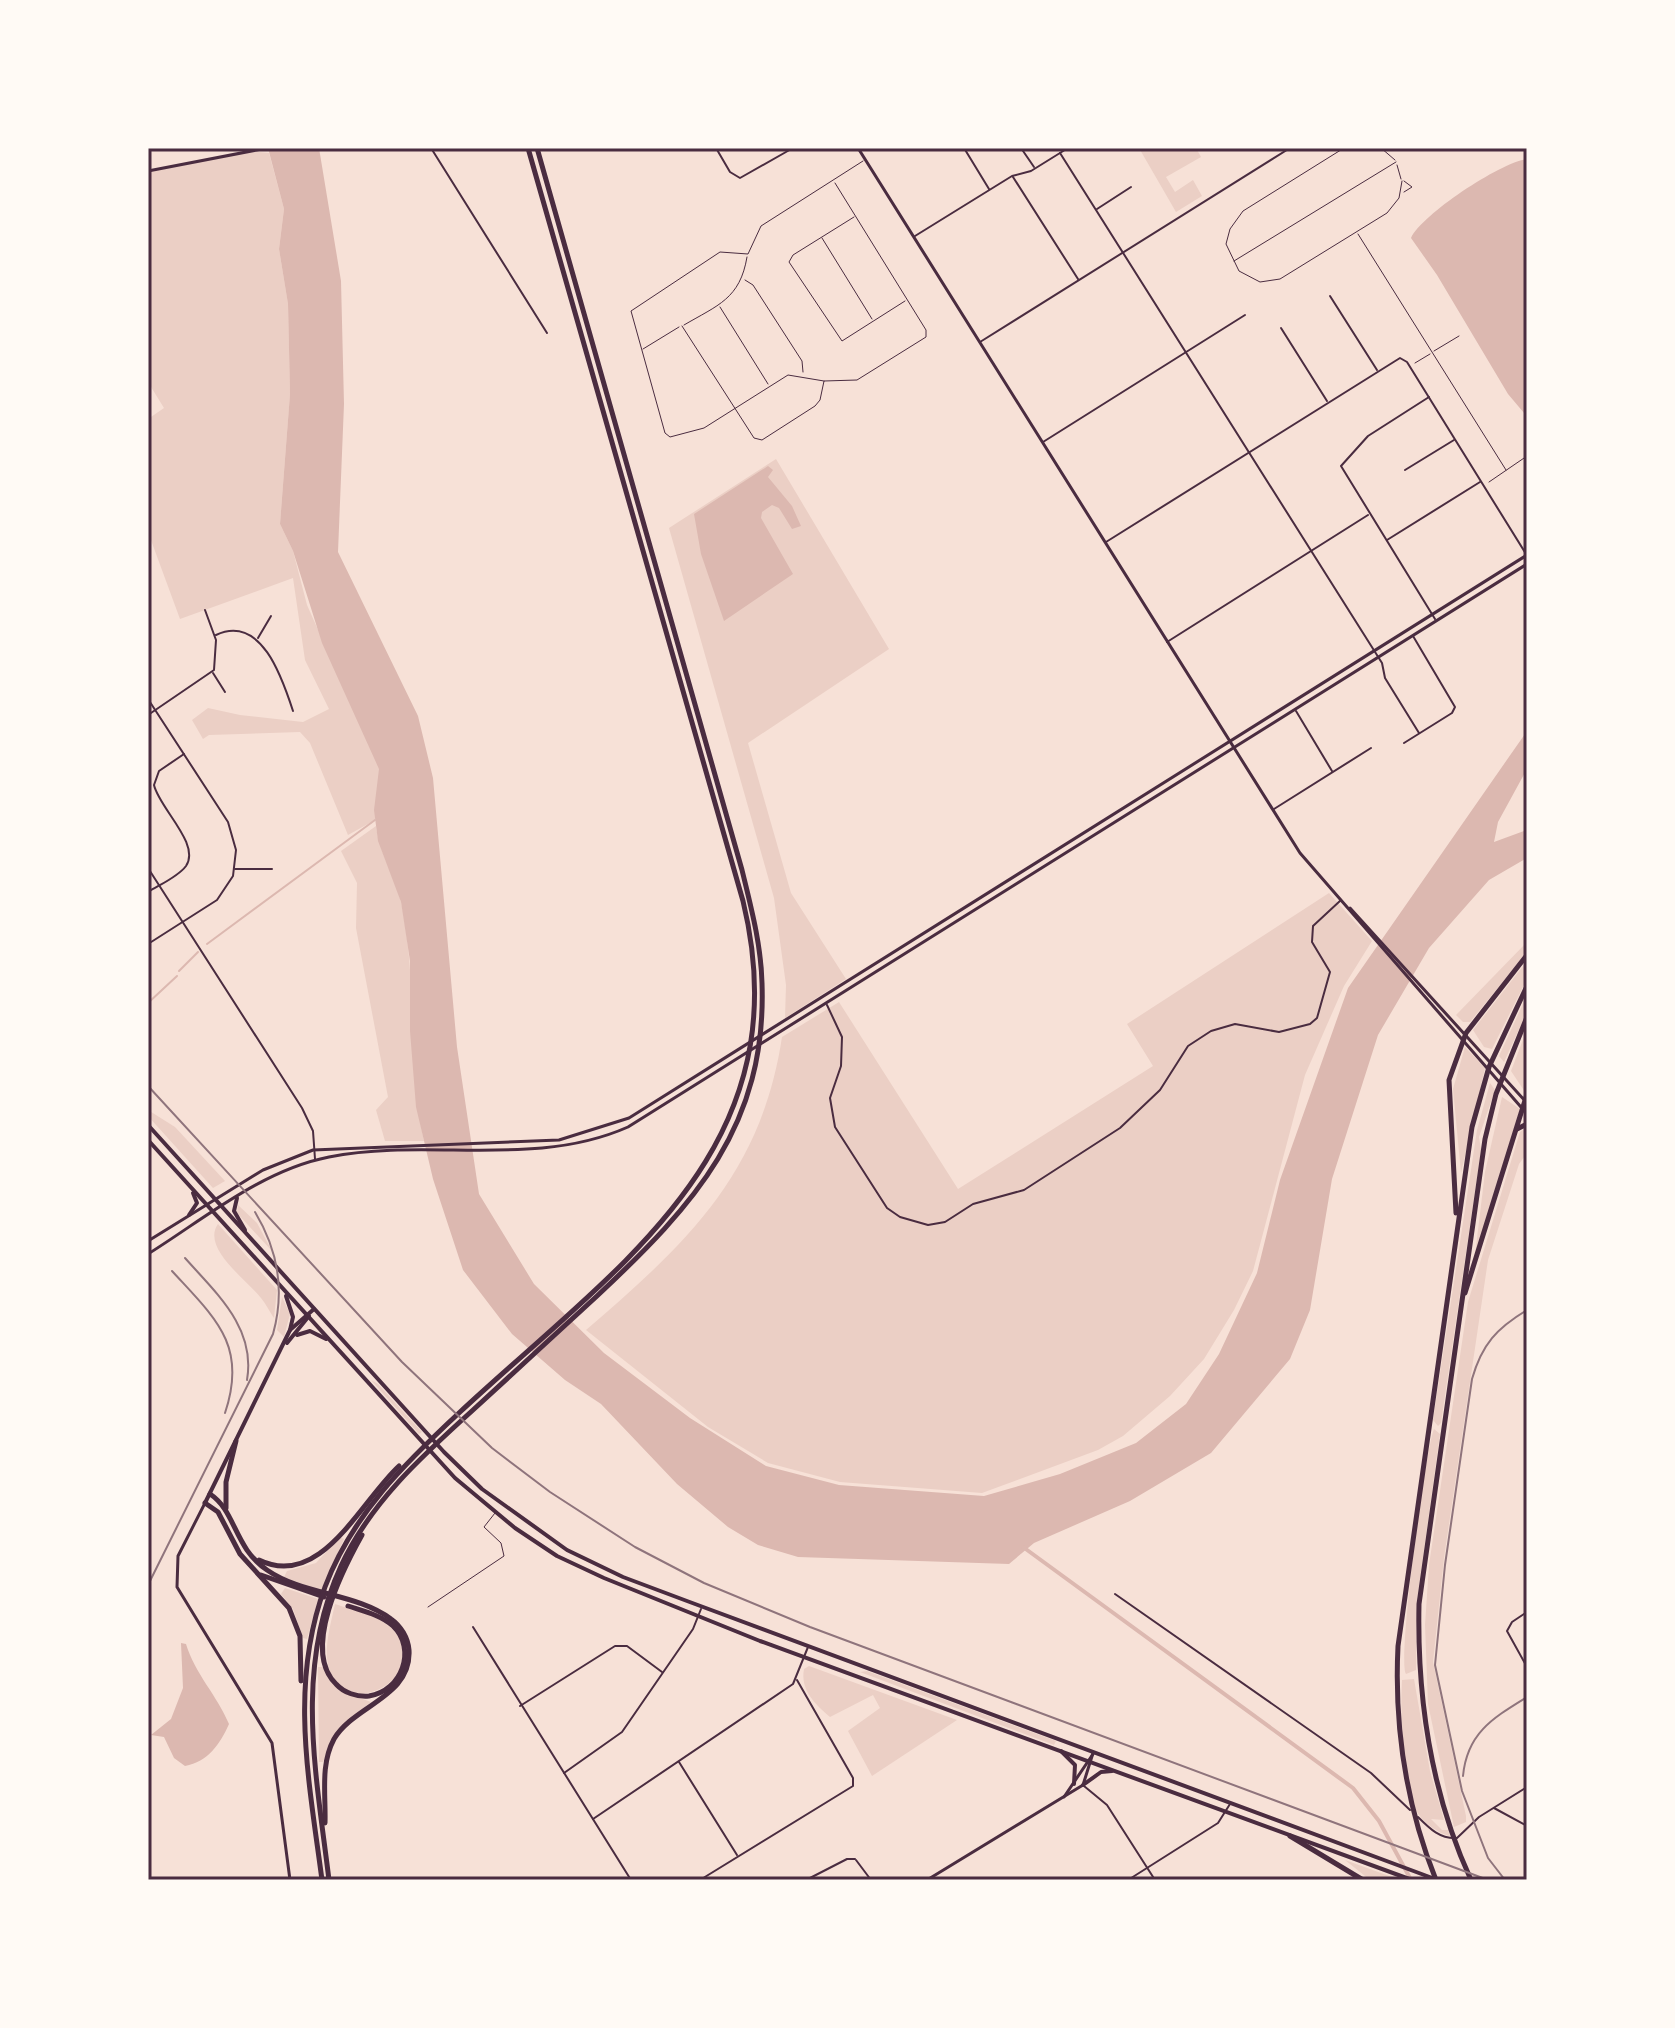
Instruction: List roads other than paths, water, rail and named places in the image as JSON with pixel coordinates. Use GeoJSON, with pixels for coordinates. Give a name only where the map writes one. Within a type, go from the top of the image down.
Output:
{"type":"FeatureCollection","features":[{"type":"Feature","properties":{"kind":"highway"},"geometry":{"type":"LineString","coordinates":[[243,1547],[259,1561],[278,1568],[312,1561],[387,1477],[646,1240],[694,1184],[727,1125],[747,1064],[754,973],[743,901],[528,148]]}},
{"type":"Feature","properties":{"kind":"highway"},"geometry":{"type":"LineString","coordinates":[[329,1880],[311,1723],[315,1650],[341,1566],[376,1508],[418,1461],[667,1229],[708,1177],[741,1112],[761,1026],[760,949],[742,870],[537,148]]}},
{"type":"Feature","properties":{"kind":"highway"},"geometry":{"type":"LineString","coordinates":[[1456,1230],[1456,1171],[1448,1092],[1466,1033],[1527,955]]}},
{"type":"Feature","properties":{"kind":"highway"},"geometry":{"type":"LineString","coordinates":[[1436,1880],[1409,1792],[1397,1699],[1398,1646],[1469,1142],[1484,1081],[1527,986]]}},
{"type":"Feature","properties":{"kind":"highway"},"geometry":{"type":"LineString","coordinates":[[1471,1880],[1448,1820],[1428,1739],[1418,1647],[1423,1567],[1482,1152],[1496,1094],[1527,1017]]}},
{"type":"Feature","properties":{"kind":"highway"},"geometry":{"type":"LineString","coordinates":[[1464,1041],[1474,1043]]}},
{"type":"Feature","properties":{"kind":"highway"},"geometry":{"type":"LineString","coordinates":[[1459,1313],[1516,1130],[1525,1112],[1526,1099]]}},
{"type":"Feature","properties":{"kind":"highway"},"geometry":{"type":"LineString","coordinates":[[1516,1130],[1527,1124]]}},
{"type":"Feature","properties":{"kind":"highway"},"geometry":{"type":"LineString","coordinates":[[227,1513],[226,1482],[236,1441]]}},
{"type":"Feature","properties":{"kind":"highway"},"geometry":{"type":"LineString","coordinates":[[304,1726],[306,1659],[325,1587],[362,1516],[416,1452]]}},
{"type":"Feature","properties":{"kind":"highway"},"geometry":{"type":"LineString","coordinates":[[210,1494],[227,1513],[243,1547],[266,1570],[312,1591]]}},
{"type":"Feature","properties":{"kind":"highway"},"geometry":{"type":"LineString","coordinates":[[205,1503],[218,1512],[233,1545],[284,1600],[298,1626],[304,1726],[322,1880]]}},
{"type":"Feature","properties":{"kind":"highway"},"geometry":{"type":"LineString","coordinates":[[261,1575],[312,1591],[342,1602],[384,1619],[401,1636],[405,1652],[403,1668],[395,1682],[381,1692],[365,1696],[343,1690],[326,1669],[323,1650],[327,1619],[337,1586],[376,1508]]}},
{"type":"Feature","properties":{"kind":"highway"},"geometry":{"type":"LineString","coordinates":[[324,1836],[324,1779],[329,1750],[352,1718],[398,1685],[409,1658],[406,1637],[396,1623],[381,1613],[342,1602]]}},
{"type":"Feature","properties":{"kind":"highway"},"geometry":{"type":"LineString","coordinates":[[1290,1836],[1363,1880]]}},
{"type":"Feature","properties":{"kind":"main road"},"geometry":{"type":"LineString","coordinates":[[148,1125],[444,1452],[501,1504],[567,1550],[623,1577],[1436,1880]]}},
{"type":"Feature","properties":{"kind":"main road"},"geometry":{"type":"LineString","coordinates":[[148,1140],[436,1459],[494,1513],[557,1556],[699,1617],[804,1657],[1412,1880]]}},
{"type":"Feature","properties":{"kind":"main road"},"geometry":{"type":"LineString","coordinates":[[188,1184],[197,1203],[189,1215]]}},
{"type":"Feature","properties":{"kind":"main road"},"geometry":{"type":"LineString","coordinates":[[237,1198],[234,1211],[248,1235]]}},
{"type":"Feature","properties":{"kind":"main road"},"geometry":{"type":"LineString","coordinates":[[205,1503],[285,1344],[292,1309],[283,1290]]}},
{"type":"Feature","properties":{"kind":"main road"},"geometry":{"type":"LineString","coordinates":[[290,1330],[314,1309]]}},
{"type":"Feature","properties":{"kind":"main road"},"geometry":{"type":"LineString","coordinates":[[285,1344],[306,1316]]}},
{"type":"Feature","properties":{"kind":"main road"},"geometry":{"type":"LineString","coordinates":[[292,1338],[310,1331],[329,1340]]}},
{"type":"Feature","properties":{"kind":"main road"},"geometry":{"type":"LineString","coordinates":[[1056,1748],[1075,1765],[1074,1784]]}},
{"type":"Feature","properties":{"kind":"main road"},"geometry":{"type":"LineString","coordinates":[[1083,1785],[1101,1772],[1117,1771]]}},
{"type":"Feature","properties":{"kind":"street"},"geometry":{"type":"LineString","coordinates":[[148,171],[267,148]]}},
{"type":"Feature","properties":{"kind":"street"},"geometry":{"type":"LineString","coordinates":[[431,148],[547,333]]}},
{"type":"Feature","properties":{"kind":"street"},"geometry":{"type":"LineString","coordinates":[[716,148],[730,172],[740,178],[793,148]]}},
{"type":"Feature","properties":{"kind":"street"},"geometry":{"type":"LineString","coordinates":[[858,148],[1300,853],[1525,1112]]}},
{"type":"Feature","properties":{"kind":"street"},"geometry":{"type":"LineString","coordinates":[[964,148],[990,190]]}},
{"type":"Feature","properties":{"kind":"street"},"geometry":{"type":"LineString","coordinates":[[1021,148],[1035,168]]}},
{"type":"Feature","properties":{"kind":"street"},"geometry":{"type":"LineString","coordinates":[[914,236],[1012,176],[1035,168],[1068,148]]}},
{"type":"Feature","properties":{"kind":"street"},"geometry":{"type":"LineString","coordinates":[[980,342],[1290,148]]}},
{"type":"Feature","properties":{"kind":"street"},"geometry":{"type":"LineString","coordinates":[[1060,153],[1378,657],[1385,678],[1419,733]]}},
{"type":"Feature","properties":{"kind":"street"},"geometry":{"type":"LineString","coordinates":[[1012,176],[1079,280]]}},
{"type":"Feature","properties":{"kind":"street"},"geometry":{"type":"LineString","coordinates":[[1096,209],[1131,187]]}},
{"type":"Feature","properties":{"kind":"street"},"geometry":{"type":"LineString","coordinates":[[1330,296],[1377,371]]}},
{"type":"Feature","properties":{"kind":"street"},"geometry":{"type":"LineString","coordinates":[[1042,442],[1245,315]]}},
{"type":"Feature","properties":{"kind":"street"},"geometry":{"type":"LineString","coordinates":[[1281,328],[1328,402]]}},
{"type":"Feature","properties":{"kind":"street"},"geometry":{"type":"LineString","coordinates":[[148,1241],[263,1170],[313,1150],[559,1140],[629,1118],[1527,555],[1403,358],[1377,371],[1105,542]]}},
{"type":"Feature","properties":{"kind":"street"},"geometry":{"type":"LineString","coordinates":[[1429,397],[1368,436],[1341,466],[1436,620]]}},
{"type":"Feature","properties":{"kind":"street"},"geometry":{"type":"LineString","coordinates":[[1405,470],[1455,439]]}},
{"type":"Feature","properties":{"kind":"street"},"geometry":{"type":"LineString","coordinates":[[1386,541],[1481,482]]}},
{"type":"Feature","properties":{"kind":"street"},"geometry":{"type":"LineString","coordinates":[[1167,642],[1369,515]]}},
{"type":"Feature","properties":{"kind":"street"},"geometry":{"type":"LineString","coordinates":[[148,1254],[280,1173],[315,1160],[348,1154],[572,1146],[610,1135],[652,1114],[1527,564]]}},
{"type":"Feature","properties":{"kind":"street"},"geometry":{"type":"LineString","coordinates":[[148,715],[212,672],[217,657],[215,636],[205,610]]}},
{"type":"Feature","properties":{"kind":"street"},"geometry":{"type":"LineString","coordinates":[[257,639],[271,616]]}},
{"type":"Feature","properties":{"kind":"street"},"geometry":{"type":"LineString","coordinates":[[215,636],[237,630],[257,639],[282,682],[293,711]]}},
{"type":"Feature","properties":{"kind":"street"},"geometry":{"type":"LineString","coordinates":[[1404,743],[1452,713],[1455,707],[1412,635]]}},
{"type":"Feature","properties":{"kind":"street"},"geometry":{"type":"LineString","coordinates":[[212,672],[225,692]]}},
{"type":"Feature","properties":{"kind":"street"},"geometry":{"type":"LineString","coordinates":[[148,699],[231,829],[235,869],[217,900],[184,924],[148,944]]}},
{"type":"Feature","properties":{"kind":"street"},"geometry":{"type":"LineString","coordinates":[[1295,709],[1333,772]]}},
{"type":"Feature","properties":{"kind":"street"},"geometry":{"type":"LineString","coordinates":[[1272,810],[1371,748]]}},
{"type":"Feature","properties":{"kind":"street"},"geometry":{"type":"LineString","coordinates":[[148,892],[186,867],[189,850],[156,794],[154,781],[162,768],[185,754]]}},
{"type":"Feature","properties":{"kind":"street"},"geometry":{"type":"LineString","coordinates":[[148,868],[302,1108],[313,1131],[315,1160]]}},
{"type":"Feature","properties":{"kind":"street"},"geometry":{"type":"LineString","coordinates":[[235,869],[272,869]]}},
{"type":"Feature","properties":{"kind":"street"},"geometry":{"type":"LineString","coordinates":[[827,1004],[842,1037],[841,1066],[830,1098],[835,1127],[887,1208],[915,1222],[945,1222],[973,1204],[1007,1197],[1033,1185],[1120,1128],[1160,1090],[1177,1061],[1197,1038],[1235,1024],[1279,1032],[1310,1024],[1317,1018],[1330,972],[1312,942],[1313,926],[1342,899]]}},
{"type":"Feature","properties":{"kind":"street"},"geometry":{"type":"LineString","coordinates":[[1347,906],[1371,928],[1526,1099]]}},
{"type":"Feature","properties":{"kind":"street"},"geometry":{"type":"LineString","coordinates":[[931,929],[935,935]]}},
{"type":"Feature","properties":{"kind":"street"},"geometry":{"type":"LineString","coordinates":[[205,1503],[178,1556],[177,1587],[270,1739],[290,1880]]}},
{"type":"Feature","properties":{"kind":"street"},"geometry":{"type":"LineString","coordinates":[[1115,1594],[1371,1773],[1433,1832],[1446,1838],[1457,1838],[1494,1808],[1527,1787]]}},
{"type":"Feature","properties":{"kind":"street"},"geometry":{"type":"LineString","coordinates":[[563,1773],[618,1736],[663,1673],[699,1617],[702,1607]]}},
{"type":"Feature","properties":{"kind":"street"},"geometry":{"type":"LineString","coordinates":[[1527,1612],[1508,1628],[1508,1637],[1527,1667]]}},
{"type":"Feature","properties":{"kind":"street"},"geometry":{"type":"LineString","coordinates":[[473,1627],[631,1880]]}},
{"type":"Feature","properties":{"kind":"street"},"geometry":{"type":"LineString","coordinates":[[520,1706],[615,1646],[627,1646],[663,1673]]}},
{"type":"Feature","properties":{"kind":"street"},"geometry":{"type":"LineString","coordinates":[[592,1819],[797,1680],[809,1646]]}},
{"type":"Feature","properties":{"kind":"street"},"geometry":{"type":"LineString","coordinates":[[700,1880],[854,1783],[797,1680]]}},
{"type":"Feature","properties":{"kind":"street"},"geometry":{"type":"LineString","coordinates":[[927,1880],[1083,1785],[1093,1753]]}},
{"type":"Feature","properties":{"kind":"street"},"geometry":{"type":"LineString","coordinates":[[1064,1797],[1090,1761]]}},
{"type":"Feature","properties":{"kind":"street"},"geometry":{"type":"LineString","coordinates":[[679,1762],[738,1856]]}},
{"type":"Feature","properties":{"kind":"street"},"geometry":{"type":"LineString","coordinates":[[1083,1785],[1107,1805],[1155,1880]]}},
{"type":"Feature","properties":{"kind":"street"},"geometry":{"type":"LineString","coordinates":[[1128,1880],[1218,1823],[1230,1803]]}},
{"type":"Feature","properties":{"kind":"street"},"geometry":{"type":"LineString","coordinates":[[1494,1808],[1527,1826]]}},
{"type":"Feature","properties":{"kind":"street"},"geometry":{"type":"LineString","coordinates":[[855,1859],[857,1853]]}},
{"type":"Feature","properties":{"kind":"street"},"geometry":{"type":"LineString","coordinates":[[810,1878],[847,1859],[855,1859]]}},
{"type":"Feature","properties":{"kind":"street"},"geometry":{"type":"LineString","coordinates":[[855,1859],[871,1880]]}},
{"type":"Feature","properties":{"kind":"lane"},"geometry":{"type":"LineString","coordinates":[[1344,148],[1238,216],[1227,238],[1232,263],[1248,278],[1273,281],[1387,213],[1401,191],[1402,181],[1396,162],[1381,148]]}},
{"type":"Feature","properties":{"kind":"lane"},"geometry":{"type":"LineString","coordinates":[[642,350],[736,291],[761,226],[866,159]]}},
{"type":"Feature","properties":{"kind":"lane"},"geometry":{"type":"LineString","coordinates":[[1232,263],[1396,162]]}},
{"type":"Feature","properties":{"kind":"lane"},"geometry":{"type":"LineString","coordinates":[[748,254],[720,252],[631,311],[665,433],[670,437],[704,428],[788,375],[803,375],[824,381],[857,380],[926,337],[926,330],[834,181]]}},
{"type":"Feature","properties":{"kind":"lane"},"geometry":{"type":"LineString","coordinates":[[1401,191],[1409,192],[1412,187],[1410,182],[1402,181]]}},
{"type":"Feature","properties":{"kind":"lane"},"geometry":{"type":"LineString","coordinates":[[855,216],[793,255],[789,262],[842,341],[907,300]]}},
{"type":"Feature","properties":{"kind":"lane"},"geometry":{"type":"LineString","coordinates":[[1357,232],[1506,470]]}},
{"type":"Feature","properties":{"kind":"lane"},"geometry":{"type":"LineString","coordinates":[[821,237],[873,321]]}},
{"type":"Feature","properties":{"kind":"lane"},"geometry":{"type":"LineString","coordinates":[[743,279],[753,285],[802,361],[803,375]]}},
{"type":"Feature","properties":{"kind":"lane"},"geometry":{"type":"LineString","coordinates":[[719,304],[769,386]]}},
{"type":"Feature","properties":{"kind":"lane"},"geometry":{"type":"LineString","coordinates":[[682,326],[754,438],[762,440],[815,406],[820,400],[824,381]]}},
{"type":"Feature","properties":{"kind":"lane"},"geometry":{"type":"LineString","coordinates":[[1415,363],[1459,336]]}},
{"type":"Feature","properties":{"kind":"lane"},"geometry":{"type":"LineString","coordinates":[[1489,482],[1527,456]]}},
{"type":"Feature","properties":{"kind":"lane"},"geometry":{"type":"LineString","coordinates":[[428,1607],[504,1556],[501,1543],[484,1527],[501,1504]]}},
{"type":"Feature","properties":{"kind":"waterway"},"geometry":{"type":"LineString","coordinates":[[207,944],[375,820]]}},
{"type":"Feature","properties":{"kind":"waterway"},"geometry":{"type":"LineString","coordinates":[[179,971],[198,952]]}},
{"type":"Feature","properties":{"kind":"waterway"},"geometry":{"type":"LineString","coordinates":[[148,1003],[177,976]]}},
{"type":"Feature","properties":{"kind":"waterway"},"geometry":{"type":"LineString","coordinates":[[1023,1547],[1353,1788],[1379,1821],[1411,1880]]}},
{"type":"Feature","properties":{"kind":"railway"},"geometry":{"type":"LineString","coordinates":[[148,1086],[402,1362],[492,1448],[550,1492],[635,1547],[704,1583],[810,1627],[1488,1880]]}},
{"type":"Feature","properties":{"kind":"railway"},"geometry":{"type":"LineString","coordinates":[[148,1585],[273,1334],[279,1287],[277,1271],[269,1241],[255,1212]]}},
{"type":"Feature","properties":{"kind":"railway"},"geometry":{"type":"LineString","coordinates":[[185,1258],[221,1299],[240,1328],[246,1344],[247,1380]]}},
{"type":"Feature","properties":{"kind":"railway"},"geometry":{"type":"LineString","coordinates":[[172,1271],[214,1319],[230,1351],[231,1389],[225,1413]]}},
{"type":"Feature","properties":{"kind":"railway"},"geometry":{"type":"LineString","coordinates":[[1505,1880],[1488,1858],[1462,1791],[1435,1665],[1445,1565],[1472,1379],[1492,1338],[1527,1310]]}},
{"type":"Feature","properties":{"kind":"railway"},"geometry":{"type":"LineString","coordinates":[[1463,1776],[1470,1748],[1484,1728],[1527,1697]]}}]}
